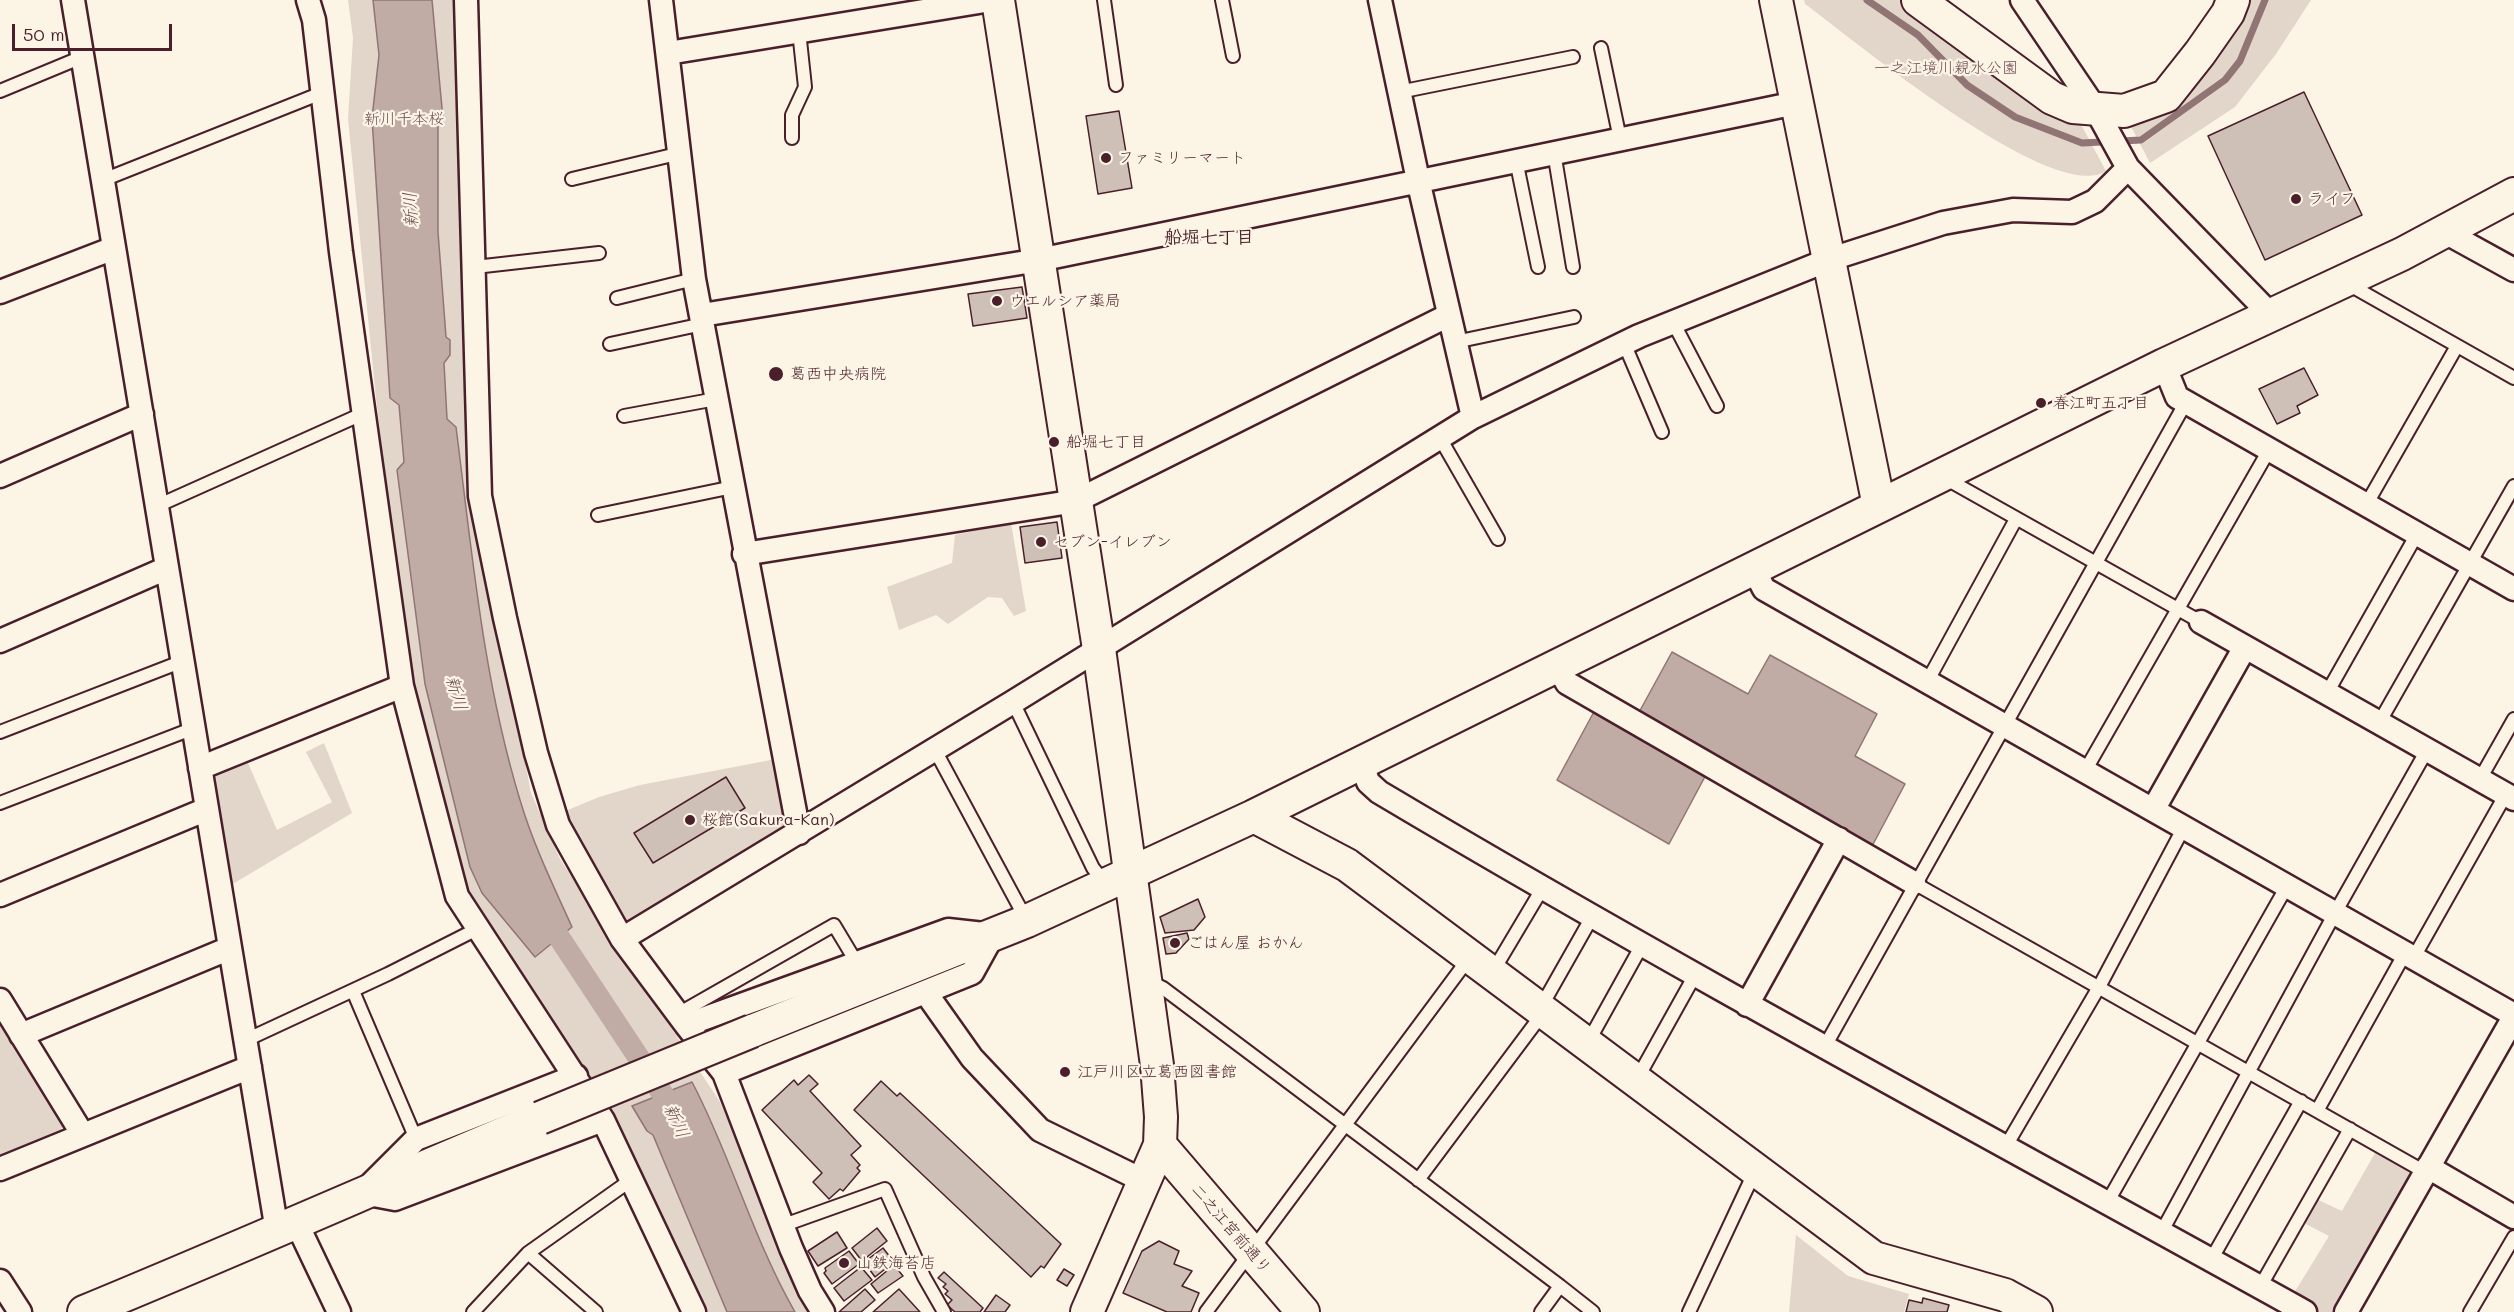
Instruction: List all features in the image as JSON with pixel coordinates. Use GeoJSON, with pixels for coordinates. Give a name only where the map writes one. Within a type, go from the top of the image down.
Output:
{"type":"FeatureCollection","features":[{"type":"Feature","properties":{"kind":"street"},"geometry":{"type":"LineString","coordinates":[[73,0],[250,1067],[287,1228],[339,1312]]}},
{"type":"Feature","properties":{"kind":"street"},"geometry":{"type":"LineString","coordinates":[[308,0],[314,20],[324,92],[341,252],[362,414],[402,686],[457,896],[603,1120],[694,1312]]}},
{"type":"Feature","properties":{"kind":"street"},"geometry":{"type":"LineString","coordinates":[[466,0],[480,496],[505,618],[550,805],[558,825],[622,939],[724,1073],[810,1291],[823,1312]]}},
{"type":"Feature","properties":{"kind":"street"},"geometry":{"type":"LineString","coordinates":[[661,0],[681,153],[694,279],[744,554],[799,832]]}},
{"type":"Feature","properties":{"kind":"street"},"geometry":{"type":"LineString","coordinates":[[668,53],[992,0]]}},
{"type":"Feature","properties":{"kind":"street"},"geometry":{"type":"LineString","coordinates":[[998,0],[1099,649],[1119,880],[1143,978],[1157,1065],[1161,1117],[1160,1145],[1087,1312]]}},
{"type":"Feature","properties":{"kind":"street"},"geometry":{"type":"LineString","coordinates":[[1380,0],[1418,180],[1473,417]]}},
{"type":"Feature","properties":{"kind":"street"},"geometry":{"type":"LineString","coordinates":[[1776,0],[1879,506]]}},
{"type":"Feature","properties":{"kind":"street"},"geometry":{"type":"LineString","coordinates":[[1918,0],[2052,98],[2073,106],[2124,111],[2166,96],[2228,13],[2233,0]]}},
{"type":"Feature","properties":{"kind":"street"},"geometry":{"type":"LineString","coordinates":[[2022,0],[2095,108],[2128,168],[2271,315]]}},
{"type":"Feature","properties":{"kind":"street"},"geometry":{"type":"LineString","coordinates":[[702,319],[1039,260],[1796,103]]}},
{"type":"Feature","properties":{"kind":"street"},"geometry":{"type":"LineString","coordinates":[[622,939],[935,750],[1473,417],[1673,322],[1828,260],[1943,223],[2013,210],[2072,212],[2095,201],[2128,168]]}},
{"type":"Feature","properties":{"kind":"street"},"geometry":{"type":"LineString","coordinates":[[84,1312],[287,1228],[540,1118],[993,936],[1119,880],[1558,667],[2164,365],[2344,282],[2445,232],[2514,194]]}},
{"type":"Feature","properties":{"kind":"street"},"geometry":{"type":"LineString","coordinates":[[2445,232],[2514,270]]}},
{"type":"Feature","properties":{"kind":"street"},"geometry":{"type":"LineString","coordinates":[[0,292],[114,248]]}},
{"type":"Feature","properties":{"kind":"street"},"geometry":{"type":"LineString","coordinates":[[744,554],[1076,501],[1449,315]]}},
{"type":"Feature","properties":{"kind":"street"},"geometry":{"type":"LineString","coordinates":[[2164,365],[2177,397],[2514,590]]}},
{"type":"Feature","properties":{"kind":"street"},"geometry":{"type":"LineString","coordinates":[[0,476],[142,414]]}},
{"type":"Feature","properties":{"kind":"street"},"geometry":{"type":"LineString","coordinates":[[0,641],[167,568]]}},
{"type":"Feature","properties":{"kind":"street"},"geometry":{"type":"LineString","coordinates":[[1754,570],[1764,589],[2514,1016],[2346,1312]]}},
{"type":"Feature","properties":{"kind":"street"},"geometry":{"type":"LineString","coordinates":[[2201,622],[2510,796]]}},
{"type":"Feature","properties":{"kind":"street"},"geometry":{"type":"LineString","coordinates":[[2153,810],[2245,647]]}},
{"type":"Feature","properties":{"kind":"street"},"geometry":{"type":"LineString","coordinates":[[1558,667],[1567,683],[1914,883]]}},
{"type":"Feature","properties":{"kind":"street"},"geometry":{"type":"LineString","coordinates":[[200,768],[402,686]]}},
{"type":"Feature","properties":{"kind":"street"},"geometry":{"type":"LineString","coordinates":[[1362,763],[1368,782],[1379,792],[1542,889],[1824,1048],[2305,1312]]}},
{"type":"Feature","properties":{"kind":"street"},"geometry":{"type":"LineString","coordinates":[[0,895],[207,809]]}},
{"type":"Feature","properties":{"kind":"street"},"geometry":{"type":"LineString","coordinates":[[1254,816],[1347,865],[1874,1258],[2005,1295],[2036,1312]]}},
{"type":"Feature","properties":{"kind":"street"},"geometry":{"type":"LineString","coordinates":[[1747,1005],[1839,839]]}},
{"type":"Feature","properties":{"kind":"street"},"geometry":{"type":"LineString","coordinates":[[682,1019],[858,965],[948,930],[993,936]]}},
{"type":"Feature","properties":{"kind":"street"},"geometry":{"type":"LineString","coordinates":[[724,1073],[972,973],[993,936]]}},
{"type":"Feature","properties":{"kind":"street"},"geometry":{"type":"LineString","coordinates":[[21,1035],[230,948]]}},
{"type":"Feature","properties":{"kind":"street"},"geometry":{"type":"LineString","coordinates":[[926,993],[972,1058],[1040,1130],[1144,1181]]}},
{"type":"Feature","properties":{"kind":"street"},"geometry":{"type":"LineString","coordinates":[[0,1000],[83,1135]]}},
{"type":"Feature","properties":{"kind":"street"},"geometry":{"type":"LineString","coordinates":[[0,1169],[250,1067]]}},
{"type":"Feature","properties":{"kind":"street"},"geometry":{"type":"LineString","coordinates":[[363,1193],[416,1139],[576,1076]]}},
{"type":"Feature","properties":{"kind":"street"},"geometry":{"type":"LineString","coordinates":[[363,1193],[395,1199],[603,1120]]}},
{"type":"Feature","properties":{"kind":"street","name":"二之江宮前通り"},"geometry":{"type":"LineString","coordinates":[[1160,1145],[1216,1214],[1251,1250],[1303,1312]]}},
{"type":"Feature","properties":{"kind":"street"},"geometry":{"type":"LineString","coordinates":[[2427,1169],[2514,1216]]}},
{"type":"Feature","properties":{"kind":"street"},"geometry":{"type":"LineString","coordinates":[[0,1281],[20,1312]]}},
{"type":"Feature","properties":{"kind":"lane"},"geometry":{"type":"LineString","coordinates":[[1104,0],[1116,86]]}},
{"type":"Feature","properties":{"kind":"lane"},"geometry":{"type":"LineString","coordinates":[[1222,0],[1233,56]]}},
{"type":"Feature","properties":{"kind":"lane"},"geometry":{"type":"LineString","coordinates":[[792,138],[792,115],[805,87],[799,31]]}},
{"type":"Feature","properties":{"kind":"lane"},"geometry":{"type":"LineString","coordinates":[[1601,48],[1620,139]]}},
{"type":"Feature","properties":{"kind":"lane"},"geometry":{"type":"LineString","coordinates":[[0,91],[82,57]]}},
{"type":"Feature","properties":{"kind":"lane"},"geometry":{"type":"LineString","coordinates":[[1399,92],[1573,57]]}},
{"type":"Feature","properties":{"kind":"lane"},"geometry":{"type":"LineString","coordinates":[[103,180],[324,92]]}},
{"type":"Feature","properties":{"kind":"lane"},"geometry":{"type":"LineString","coordinates":[[1554,152],[1573,267]]}},
{"type":"Feature","properties":{"kind":"lane"},"geometry":{"type":"LineString","coordinates":[[572,179],[681,153]]}},
{"type":"Feature","properties":{"kind":"lane"},"geometry":{"type":"LineString","coordinates":[[1516,160],[1538,267]]}},
{"type":"Feature","properties":{"kind":"lane"},"geometry":{"type":"LineString","coordinates":[[475,267],[600,253]]}},
{"type":"Feature","properties":{"kind":"lane"},"geometry":{"type":"LineString","coordinates":[[617,298],[694,279]]}},
{"type":"Feature","properties":{"kind":"lane"},"geometry":{"type":"LineString","coordinates":[[2344,282],[2514,378]]}},
{"type":"Feature","properties":{"kind":"lane"},"geometry":{"type":"LineString","coordinates":[[1455,342],[1575,316]]}},
{"type":"Feature","properties":{"kind":"lane"},"geometry":{"type":"LineString","coordinates":[[610,344],[702,319]]}},
{"type":"Feature","properties":{"kind":"lane"},"geometry":{"type":"LineString","coordinates":[[1673,322],[1717,406]]}},
{"type":"Feature","properties":{"kind":"lane"},"geometry":{"type":"LineString","coordinates":[[1624,344],[1662,432]]}},
{"type":"Feature","properties":{"kind":"lane"},"geometry":{"type":"LineString","coordinates":[[2366,505],[2457,346]]}},
{"type":"Feature","properties":{"kind":"lane"},"geometry":{"type":"LineString","coordinates":[[624,416],[717,399]]}},
{"type":"Feature","properties":{"kind":"lane"},"geometry":{"type":"LineString","coordinates":[[1824,1048],[1914,883],[2186,402]]}},
{"type":"Feature","properties":{"kind":"lane"},"geometry":{"type":"LineString","coordinates":[[157,506],[362,414]]}},
{"type":"Feature","properties":{"kind":"lane"},"geometry":{"type":"LineString","coordinates":[[1440,438],[1498,539]]}},
{"type":"Feature","properties":{"kind":"lane"},"geometry":{"type":"LineString","coordinates":[[2085,771],[2268,450]]}},
{"type":"Feature","properties":{"kind":"lane"},"geometry":{"type":"LineString","coordinates":[[1940,476],[2201,622]]}},
{"type":"Feature","properties":{"kind":"lane"},"geometry":{"type":"LineString","coordinates":[[2379,723],[2514,486]]}},
{"type":"Feature","properties":{"kind":"lane"},"geometry":{"type":"LineString","coordinates":[[598,515],[732,487]]}},
{"type":"Feature","properties":{"kind":"lane"},"geometry":{"type":"LineString","coordinates":[[1927,682],[2016,519]]}},
{"type":"Feature","properties":{"kind":"lane"},"geometry":{"type":"LineString","coordinates":[[2327,693],[2416,534]]}},
{"type":"Feature","properties":{"kind":"lane"},"geometry":{"type":"LineString","coordinates":[[0,732],[183,661]]}},
{"type":"Feature","properties":{"kind":"lane"},"geometry":{"type":"LineString","coordinates":[[1013,702],[1093,868],[1119,880]]}},
{"type":"Feature","properties":{"kind":"lane"},"geometry":{"type":"LineString","coordinates":[[2480,779],[2514,719]]}},
{"type":"Feature","properties":{"kind":"lane"},"geometry":{"type":"LineString","coordinates":[[0,803],[194,728]]}},
{"type":"Feature","properties":{"kind":"lane"},"geometry":{"type":"LineString","coordinates":[[935,750],[1027,921]]}},
{"type":"Feature","properties":{"kind":"lane"},"geometry":{"type":"LineString","coordinates":[[2161,1233],[2335,913],[2427,750]]}},
{"type":"Feature","properties":{"kind":"lane"},"geometry":{"type":"LineString","coordinates":[[2317,1111],[2409,955],[2510,796]]}},
{"type":"Feature","properties":{"kind":"lane"},"geometry":{"type":"LineString","coordinates":[[2006,1146],[2099,987],[2184,827]]}},
{"type":"Feature","properties":{"kind":"lane"},"geometry":{"type":"LineString","coordinates":[[1914,883],[2317,1111],[2427,1169]]}},
{"type":"Feature","properties":{"kind":"lane"},"geometry":{"type":"LineString","coordinates":[[2107,1203],[2287,886]]}},
{"type":"Feature","properties":{"kind":"lane"},"geometry":{"type":"LineString","coordinates":[[1206,1312],[1345,1126],[1542,889]]}},
{"type":"Feature","properties":{"kind":"lane"},"geometry":{"type":"LineString","coordinates":[[1418,1180],[1542,1010],[1592,917]]}},
{"type":"Feature","properties":{"kind":"lane"},"geometry":{"type":"LineString","coordinates":[[682,1019],[834,925],[858,965]]}},
{"type":"Feature","properties":{"kind":"lane"},"geometry":{"type":"LineString","coordinates":[[246,1040],[353,991],[479,928]]}},
{"type":"Feature","properties":{"kind":"lane"},"geometry":{"type":"LineString","coordinates":[[1587,1046],[1642,945]]}},
{"type":"Feature","properties":{"kind":"lane"},"geometry":{"type":"LineString","coordinates":[[1636,1080],[1695,975]]}},
{"type":"Feature","properties":{"kind":"lane"},"geometry":{"type":"LineString","coordinates":[[1143,978],[1163,988],[1593,1312]]}},
{"type":"Feature","properties":{"kind":"lane"},"geometry":{"type":"LineString","coordinates":[[353,991],[416,1139]]}},
{"type":"Feature","properties":{"kind":"lane"},"geometry":{"type":"LineString","coordinates":[[2211,1260],[2301,1101]]}},
{"type":"Feature","properties":{"kind":"lane"},"geometry":{"type":"LineString","coordinates":[[2260,1287],[2350,1129]]}},
{"type":"Feature","properties":{"kind":"lane"},"geometry":{"type":"LineString","coordinates":[[1689,1312],[1755,1171]]}},
{"type":"Feature","properties":{"kind":"lane"},"geometry":{"type":"LineString","coordinates":[[473,1312],[528,1253],[632,1180]]}},
{"type":"Feature","properties":{"kind":"lane"},"geometry":{"type":"LineString","coordinates":[[784,1225],[885,1190],[924,1277],[944,1312]]}},
{"type":"Feature","properties":{"kind":"lane"},"geometry":{"type":"LineString","coordinates":[[2470,1312],[2514,1237]]}},
{"type":"Feature","properties":{"kind":"lane"},"geometry":{"type":"LineString","coordinates":[[528,1253],[596,1312]]}},
{"type":"Feature","properties":{"kind":"lane"},"geometry":{"type":"LineString","coordinates":[[1541,1312],[1560,1286]]}},
{"type":"Feature","properties":{"kind":"green space","name":"新川千本桜"},"geometry":{"type":"Polygon","coordinates":[[[348,0],[456,0],[474,499],[531,793],[560,859],[720,1102],[807,1312],[703,1312],[461,891],[409,682],[376,398],[348,119],[353,38],[348,0]]]}},
{"type":"Feature","properties":{"kind":"green space","name":"一之江境川親水公園"},"geometry":{"type":"Polygon","coordinates":[[[1804,0],[1907,0],[2076,115],[2106,171],[2080,175],[2043,165],[2000,143],[1907,81],[1805,4],[1804,0]]]}},
{"type":"Feature","properties":{"kind":"green space"},"geometry":{"type":"Polygon","coordinates":[[[2243,0],[2311,0],[2276,54],[2235,107],[2150,163],[2124,113],[2142,110],[2243,0]]]}},
{"type":"Feature","properties":{"kind":"green space"},"geometry":{"type":"Polygon","coordinates":[[[1011,523],[1026,611],[1014,616],[1002,598],[988,597],[948,624],[936,615],[899,630],[887,587],[952,563],[955,535],[1011,523]]]}},
{"type":"Feature","properties":{"kind":"green space"},"geometry":{"type":"Polygon","coordinates":[[[324,743],[352,813],[231,885],[213,775],[248,763],[277,830],[332,802],[306,752],[324,743]]]}},
{"type":"Feature","properties":{"kind":"green space"},"geometry":{"type":"Polygon","coordinates":[[[776,759],[786,831],[624,932],[556,815],[599,797],[640,785],[776,759]]]}},
{"type":"Feature","properties":{"kind":"green space"},"geometry":{"type":"Polygon","coordinates":[[[0,1020],[63,1126],[60,1132],[0,1157],[0,1020]]]}},
{"type":"Feature","properties":{"kind":"green space"},"geometry":{"type":"Polygon","coordinates":[[[2379,1146],[2425,1172],[2346,1312],[2305,1312],[2288,1303],[2329,1236],[2298,1220],[2312,1197],[2342,1211],[2379,1146]]]}},
{"type":"Feature","properties":{"kind":"green space"},"geometry":{"type":"Polygon","coordinates":[[[1796,1235],[1848,1276],[1909,1294],[1904,1312],[1789,1312],[1796,1235]]]}},
{"type":"Feature","properties":{"kind":"water"},"geometry":{"type":"Polygon","coordinates":[[[373,0],[432,0],[443,119],[438,119],[438,232],[446,337],[450,340],[450,355],[444,363],[447,419],[456,427],[480,615],[507,754],[531,832],[572,927],[535,957],[482,893],[470,867],[425,684],[397,470],[404,462],[399,405],[390,398],[372,118],[379,55],[373,0]]]}},
{"type":"Feature","properties":{"kind":"water"},"geometry":{"type":"Polygon","coordinates":[[[1672,652],[1748,694],[1770,655],[1877,714],[1855,756],[1905,784],[1870,850],[1637,716],[1672,652]]]}},
{"type":"Feature","properties":{"kind":"water"},"geometry":{"type":"Polygon","coordinates":[[[1596,708],[1708,771],[1669,844],[1557,780],[1596,708]]]}},
{"type":"Feature","properties":{"kind":"water"},"geometry":{"type":"Polygon","coordinates":[[[692,1082],[719,1139],[754,1227],[795,1312],[727,1312],[653,1135],[647,1131],[632,1106],[692,1082]]]}},
{"type":"Feature","properties":{"kind":"building"},"geometry":{"type":"Polygon","coordinates":[[[2304,92],[2362,215],[2265,260],[2208,136],[2304,92]]]}},
{"type":"Feature","properties":{"kind":"building"},"geometry":{"type":"Polygon","coordinates":[[[1119,111],[1132,188],[1098,194],[1086,116],[1119,111]]]}},
{"type":"Feature","properties":{"kind":"building"},"geometry":{"type":"Polygon","coordinates":[[[1022,287],[1027,318],[973,326],[968,294],[1022,287]]]}},
{"type":"Feature","properties":{"kind":"building"},"geometry":{"type":"Polygon","coordinates":[[[2304,368],[2318,395],[2297,406],[2300,413],[2277,424],[2259,389],[2304,368]]]}},
{"type":"Feature","properties":{"kind":"building"},"geometry":{"type":"Polygon","coordinates":[[[1057,522],[1062,558],[1025,563],[1020,527],[1057,522]]]}},
{"type":"Feature","properties":{"kind":"building","name":"桜館(Sakura-Kan)"},"geometry":{"type":"Polygon","coordinates":[[[726,777],[745,808],[653,863],[634,833],[726,777]]]}},
{"type":"Feature","properties":{"kind":"building"},"geometry":{"type":"Polygon","coordinates":[[[1198,899],[1205,917],[1194,930],[1165,933],[1160,917],[1198,899]]]}},
{"type":"Feature","properties":{"kind":"building"},"geometry":{"type":"Polygon","coordinates":[[[1187,933],[1189,939],[1176,953],[1166,954],[1163,938],[1187,933]]]}},
{"type":"Feature","properties":{"kind":"building"},"geometry":{"type":"Polygon","coordinates":[[[809,1075],[818,1084],[810,1091],[861,1146],[851,1155],[860,1165],[857,1168],[860,1171],[843,1191],[840,1189],[829,1199],[813,1182],[822,1173],[762,1110],[794,1080],[798,1085],[809,1075]]]}},
{"type":"Feature","properties":{"kind":"building"},"geometry":{"type":"Polygon","coordinates":[[[881,1081],[897,1096],[900,1093],[1061,1244],[1044,1268],[1041,1266],[1031,1277],[854,1110],[881,1081]]]}},
{"type":"Feature","properties":{"kind":"building"},"geometry":{"type":"Polygon","coordinates":[[[877,1228],[887,1241],[862,1261],[852,1248],[877,1228]]]}},
{"type":"Feature","properties":{"kind":"building"},"geometry":{"type":"Polygon","coordinates":[[[837,1232],[847,1248],[818,1266],[808,1251],[837,1232]]]}},
{"type":"Feature","properties":{"kind":"building"},"geometry":{"type":"Polygon","coordinates":[[[1159,1241],[1179,1251],[1174,1264],[1192,1271],[1182,1286],[1199,1293],[1191,1312],[1167,1312],[1123,1293],[1142,1251],[1159,1241]]]}},
{"type":"Feature","properties":{"kind":"building"},"geometry":{"type":"Polygon","coordinates":[[[883,1248],[894,1262],[875,1277],[864,1262],[883,1248]]]}},
{"type":"Feature","properties":{"kind":"building"},"geometry":{"type":"Polygon","coordinates":[[[849,1251],[859,1264],[832,1284],[824,1273],[825,1268],[849,1251]]]}},
{"type":"Feature","properties":{"kind":"building"},"geometry":{"type":"Polygon","coordinates":[[[894,1265],[903,1276],[878,1293],[871,1284],[894,1265]]]}},
{"type":"Feature","properties":{"kind":"building"},"geometry":{"type":"Polygon","coordinates":[[[861,1267],[872,1280],[844,1301],[834,1288],[861,1267]]]}},
{"type":"Feature","properties":{"kind":"building"},"geometry":{"type":"Polygon","coordinates":[[[1064,1269],[1074,1275],[1067,1286],[1057,1280],[1064,1269]]]}},
{"type":"Feature","properties":{"kind":"building"},"geometry":{"type":"Polygon","coordinates":[[[944,1272],[983,1308],[980,1312],[955,1312],[947,1305],[952,1300],[945,1294],[948,1291],[943,1287],[946,1284],[938,1278],[944,1272]]]}},
{"type":"Feature","properties":{"kind":"building"},"geometry":{"type":"Polygon","coordinates":[[[865,1289],[875,1300],[861,1312],[839,1312],[865,1289]]]}},
{"type":"Feature","properties":{"kind":"building"},"geometry":{"type":"Polygon","coordinates":[[[899,1289],[920,1312],[873,1312],[899,1289]]]}},
{"type":"Feature","properties":{"kind":"building"},"geometry":{"type":"Polygon","coordinates":[[[996,1295],[1010,1305],[1005,1312],[984,1312],[996,1295]]]}},
{"type":"Feature","properties":{"kind":"building"},"geometry":{"type":"Polygon","coordinates":[[[1923,1298],[1949,1305],[1947,1312],[1906,1312],[1909,1300],[1922,1303],[1923,1298]]]}},
{"type":"Feature","properties":{"kind":"waterway"},"geometry":{"type":"LineString","coordinates":[[1867,0],[1918,35],[1967,85],[2015,117],[2082,143],[2141,140],[2225,80],[2240,61],[2265,0]]}},
{"type":"Feature","properties":{"kind":"waterway","name":"新川"},"geometry":{"type":"LineString","coordinates":[[543,913],[666,1099],[676,1120]]}},
{"type":"Feature","properties":{"kind":"place","name":"ファミリーマート"},"geometry":{"type":"Point","coordinates":[1106,158]}},
{"type":"Feature","properties":{"kind":"place","name":"ライフ"},"geometry":{"type":"Point","coordinates":[2296,199]}},
{"type":"Feature","properties":{"kind":"place","name":"ウエルシア薬局"},"geometry":{"type":"Point","coordinates":[997,301]}},
{"type":"Feature","properties":{"kind":"place","name":"葛西中央病院"},"geometry":{"type":"Point","coordinates":[776,374]}},
{"type":"Feature","properties":{"kind":"place","name":"春江町五丁目"},"geometry":{"type":"Point","coordinates":[2041,403]}},
{"type":"Feature","properties":{"kind":"place","name":"船堀七丁目"},"geometry":{"type":"Point","coordinates":[1054,442]}},
{"type":"Feature","properties":{"kind":"place","name":"セブン-イレブン"},"geometry":{"type":"Point","coordinates":[1041,542]}},
{"type":"Feature","properties":{"kind":"place","name":"桜館(Sakura-Kan)"},"geometry":{"type":"Point","coordinates":[690,820]}},
{"type":"Feature","properties":{"kind":"place","name":"ごはん屋 おかん"},"geometry":{"type":"Point","coordinates":[1175,943]}},
{"type":"Feature","properties":{"kind":"place","name":"江戸川区立葛西図書館"},"geometry":{"type":"Point","coordinates":[1065,1072]}},
{"type":"Feature","properties":{"kind":"place","name":"山鉄海苔店"},"geometry":{"type":"Point","coordinates":[844,1263]}},
{"type":"Feature","properties":{"kind":"district","name":"船堀七丁目"},"geometry":{"type":"Point","coordinates":[1209,237]}}]}
